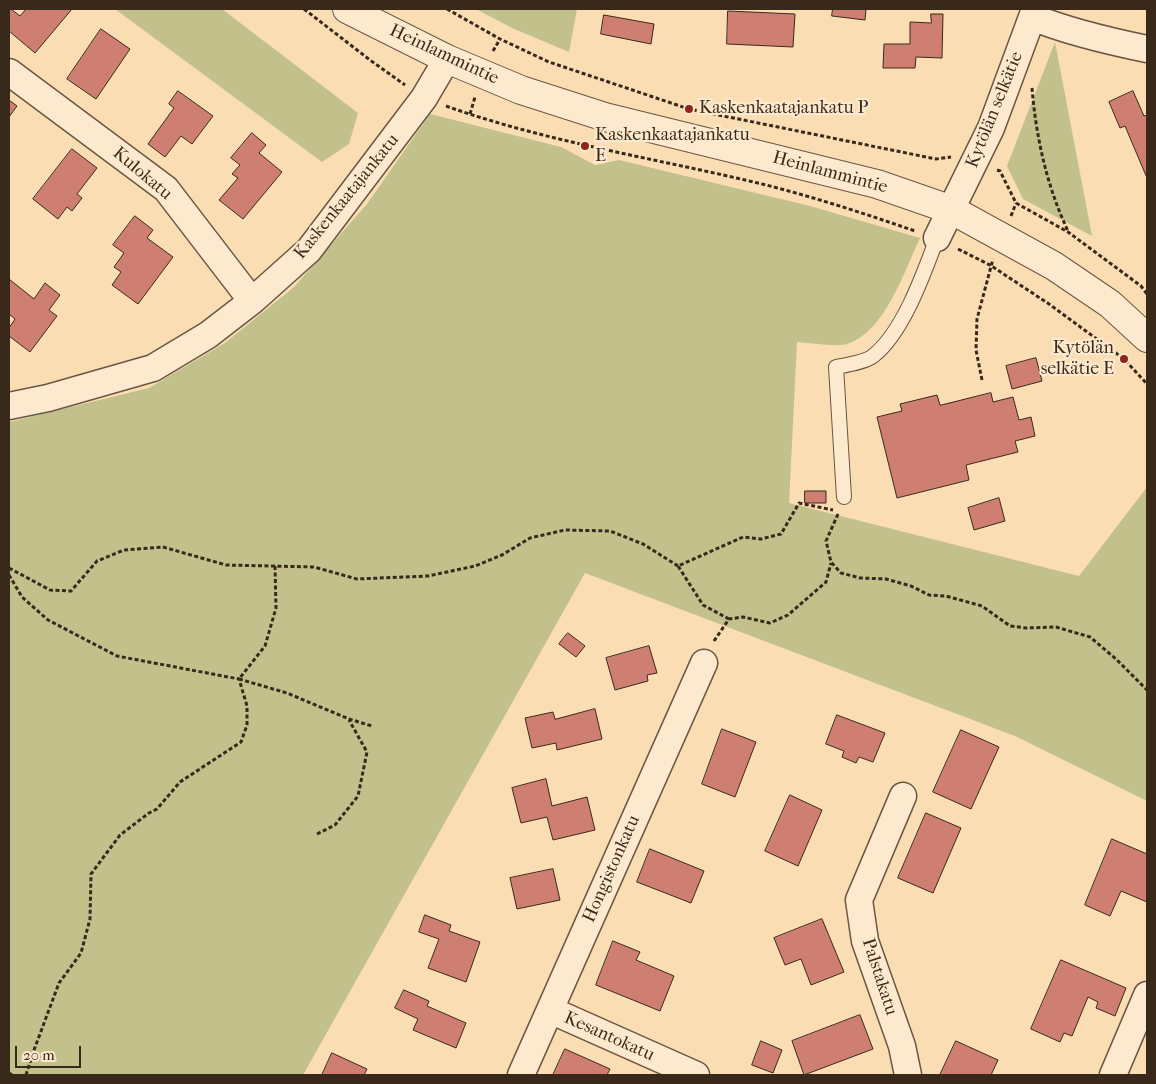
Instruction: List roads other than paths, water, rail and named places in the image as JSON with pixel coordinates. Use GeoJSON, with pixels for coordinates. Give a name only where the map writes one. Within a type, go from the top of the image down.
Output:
{"type":"FeatureCollection","features":[{"type":"Feature","properties":{"kind":"street","name":"Heinlammintie"},"geometry":{"type":"LineString","coordinates":[[347,9],[447,59],[521,90],[605,117],[877,184],[952,210],[1054,266],[1110,304],[1147,338]]}},
{"type":"Feature","properties":{"kind":"street"},"geometry":{"type":"LineString","coordinates":[[1033,13],[1055,26],[1088,36],[1147,49]]}},
{"type":"Feature","properties":{"kind":"street","name":"Kytölän selkätie"},"geometry":{"type":"LineString","coordinates":[[937,238],[991,128],[1033,13]]}},
{"type":"Feature","properties":{"kind":"street","name":"Kaskenkaatajankatu"},"geometry":{"type":"LineString","coordinates":[[9,406],[48,398],[153,368],[208,335],[252,301],[309,250],[424,98],[447,59]]}},
{"type":"Feature","properties":{"kind":"street","name":"Kulokatu"},"geometry":{"type":"LineString","coordinates":[[9,72],[166,189],[252,301]]}},
{"type":"Feature","properties":{"kind":"street","name":"Hongistonkatu"},"geometry":{"type":"LineString","coordinates":[[521,1075],[704,663]]}},
{"type":"Feature","properties":{"kind":"street","name":"Palstakatu"},"geometry":{"type":"LineString","coordinates":[[903,796],[860,900],[864,941],[902,1046],[908,1075]]}},
{"type":"Feature","properties":{"kind":"street"},"geometry":{"type":"LineString","coordinates":[[1113,1075],[1147,995]]}},
{"type":"Feature","properties":{"kind":"street","name":"Kesantokatu"},"geometry":{"type":"LineString","coordinates":[[550,1010],[696,1075]]}},
{"type":"Feature","properties":{"kind":"lane"},"geometry":{"type":"LineString","coordinates":[[844,497],[836,367],[872,358],[890,339],[915,295],[937,238]]}},
{"type":"Feature","properties":{"kind":"place","name":"Kaskenkaatajankatu P"},"geometry":{"type":"Point","coordinates":[689,109]}},
{"type":"Feature","properties":{"kind":"place","name":"Kaskenkaatajankatu E"},"geometry":{"type":"Point","coordinates":[585,146]}},
{"type":"Feature","properties":{"kind":"place","name":"Kytölän selkätie E"},"geometry":{"type":"Point","coordinates":[1124,359]}}]}
